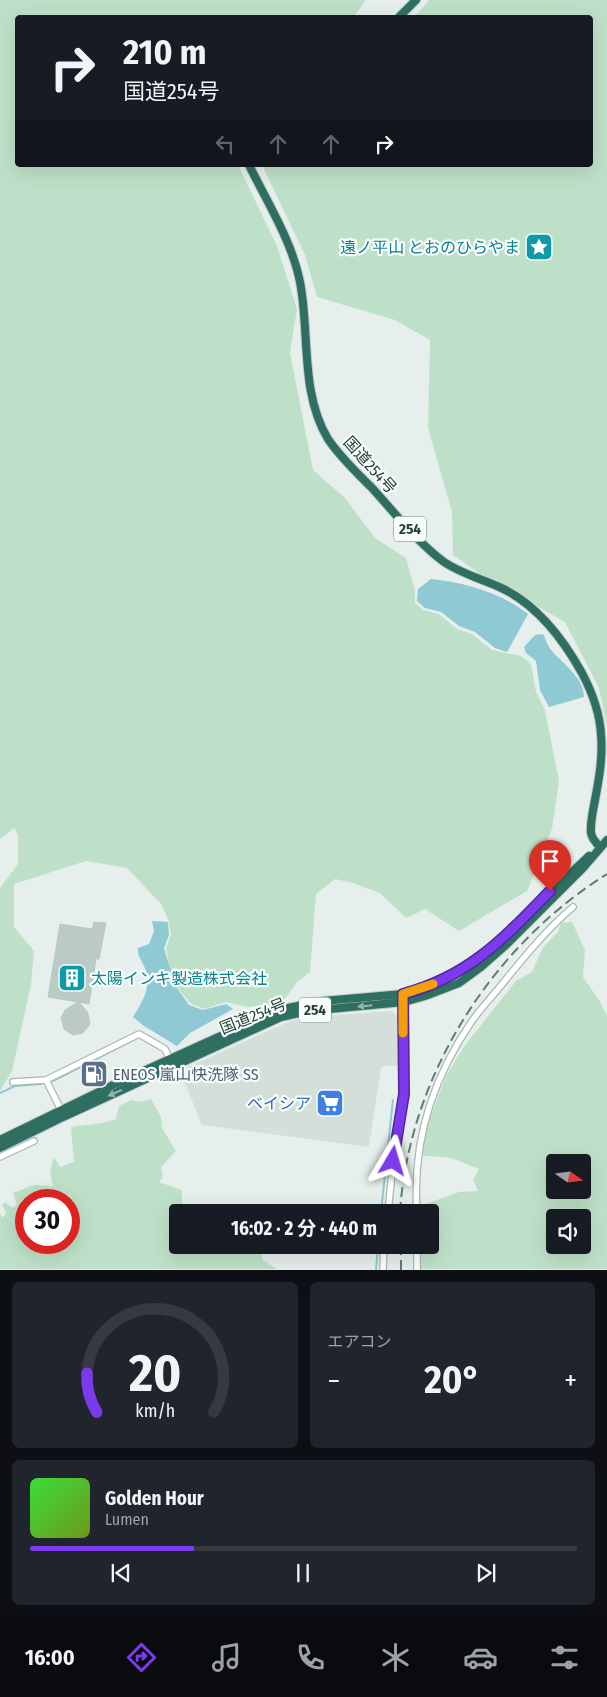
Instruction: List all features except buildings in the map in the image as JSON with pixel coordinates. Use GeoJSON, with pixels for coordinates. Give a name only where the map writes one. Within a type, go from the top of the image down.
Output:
{"type":"FeatureCollection","features":[{"type":"Feature","properties":{"kind":"highway"},"geometry":{"type":"LineString","coordinates":[[401,15],[416,0]]}},
{"type":"Feature","properties":{"kind":"highway","name":"国道254号"},"geometry":{"type":"LineString","coordinates":[[0,1148],[280,1017],[308,1011],[403,998],[444,980],[482,956],[577,865],[600,847],[591,834],[601,767],[602,736],[592,694],[582,673],[561,640],[543,618],[510,592],[475,578],[445,562],[422,543],[328,438],[316,412],[310,388],[300,279],[289,247],[250,167]]}},
{"type":"Feature","properties":{"kind":"highway","name":"254"},"geometry":{"type":"LineString","coordinates":[[600,847],[607,840]]}},
{"type":"Feature","properties":{"kind":"highway","name":"国道254号"},"geometry":{"type":"LineString","coordinates":[[0,1140],[212,1039],[278,1010],[323,1001],[403,998]]}},
{"type":"Feature","properties":{"kind":"street"},"geometry":{"type":"LineString","coordinates":[[417,1204],[416,1171],[422,1131],[437,1087],[456,1048],[472,1021],[522,958],[573,907]]}},
{"type":"Feature","properties":{"kind":"street"},"geometry":{"type":"LineString","coordinates":[[389,1204],[396,1134],[404,1094],[403,998]]}},
{"type":"Feature","properties":{"kind":"street"},"geometry":{"type":"LineString","coordinates":[[14,1082],[46,1080],[139,1034],[165,1049],[170,1060]]}},
{"type":"Feature","properties":{"kind":"street"},"geometry":{"type":"LineString","coordinates":[[46,1080],[61,1110]]}},
{"type":"Feature","properties":{"kind":"street"},"geometry":{"type":"LineString","coordinates":[[0,1156],[34,1141]]}},
{"type":"Feature","properties":{"kind":"street"},"geometry":{"type":"LineString","coordinates":[[383,1270],[384,1254]]}},
{"type":"Feature","properties":{"kind":"street"},"geometry":{"type":"LineString","coordinates":[[417,1254],[417,1270]]}},
{"type":"Feature","properties":{"kind":"shaded area"},"geometry":{"type":"Polygon","coordinates":[[[391,1011],[398,1016],[398,1066],[384,1066],[381,1068],[369,1147],[202,1125],[182,1076],[186,1068],[290,1021],[321,1016],[391,1011]]]}},
{"type":"Feature","properties":{"kind":"green space"},"geometry":{"type":"Polygon","coordinates":[[[0,0],[366,0],[355,15],[15,15],[15,167],[239,167],[277,246],[297,309],[290,353],[313,470],[345,498],[375,538],[406,558],[415,591],[415,603],[423,610],[439,614],[457,629],[472,634],[492,650],[521,656],[531,664],[536,692],[545,710],[559,781],[552,829],[527,891],[459,931],[425,909],[406,918],[380,893],[353,883],[335,879],[316,894],[310,972],[297,982],[282,1003],[248,1007],[226,1002],[204,1009],[190,1003],[175,984],[166,948],[171,935],[169,922],[162,905],[127,868],[86,861],[14,884],[14,927],[34,951],[31,985],[12,1071],[0,1091],[0,888],[18,864],[18,835],[14,828],[0,839],[0,0]]]}},
{"type":"Feature","properties":{"kind":"green space"},"geometry":{"type":"Polygon","coordinates":[[[429,0],[607,0],[607,726],[599,688],[565,622],[479,573],[453,555],[452,512],[428,428],[430,340],[395,320],[317,297],[305,255],[263,167],[593,167],[593,15],[416,15],[429,0]]]}},
{"type":"Feature","properties":{"kind":"green space"},"geometry":{"type":"Polygon","coordinates":[[[572,922],[585,950],[583,977],[599,1000],[607,1016],[607,1269],[421,1269],[421,1254],[439,1254],[439,1204],[426,1204],[459,1192],[478,1191],[473,1179],[479,1169],[451,1158],[419,1155],[430,1118],[446,1076],[465,1045],[516,981],[532,972],[543,947],[558,932],[561,923],[572,922]]]}},
{"type":"Feature","properties":{"kind":"green space"},"geometry":{"type":"Polygon","coordinates":[[[151,1099],[161,1117],[162,1128],[176,1151],[161,1167],[163,1177],[159,1182],[182,1190],[183,1204],[169,1204],[169,1254],[262,1254],[262,1259],[277,1269],[0,1269],[0,1214],[3,1218],[6,1212],[2,1205],[5,1202],[13,1208],[15,1206],[15,1254],[80,1254],[80,1189],[24,1189],[34,1185],[53,1186],[50,1171],[54,1157],[60,1167],[74,1162],[71,1127],[116,1119],[119,1106],[131,1100],[141,1102],[151,1099]]]}},
{"type":"Feature","properties":{"kind":"water"},"geometry":{"type":"Polygon","coordinates":[[[431,579],[470,586],[494,594],[528,614],[507,652],[495,648],[475,632],[459,626],[441,612],[425,608],[417,601],[418,589],[431,579]]]}},
{"type":"Feature","properties":{"kind":"water"},"geometry":{"type":"Polygon","coordinates":[[[543,634],[551,650],[573,672],[581,684],[584,697],[549,707],[540,690],[536,661],[526,653],[524,647],[535,635],[543,634]]]}},
{"type":"Feature","properties":{"kind":"water"},"geometry":{"type":"Polygon","coordinates":[[[152,921],[168,922],[169,935],[164,948],[175,985],[189,1005],[203,1010],[226,1004],[233,1009],[190,1033],[177,1046],[133,1017],[146,993],[147,986],[147,973],[138,948],[149,944],[154,931],[152,921]]]}},
{"type":"Feature","properties":{"kind":"waterway"},"geometry":{"type":"LineString","coordinates":[[53,1081],[135,1039]]}},
{"type":"Feature","properties":{"kind":"waterway"},"geometry":{"type":"LineString","coordinates":[[0,1093],[15,1086],[41,1084]]}},
{"type":"Feature","properties":{"kind":"waterway"},"geometry":{"type":"LineString","coordinates":[[382,1204],[393,1100]]}},
{"type":"Feature","properties":{"kind":"waterway"},"geometry":{"type":"LineString","coordinates":[[376,1270],[377,1254]]}},
{"type":"Feature","properties":{"kind":"railway"},"geometry":{"type":"LineString","coordinates":[[401,1204],[407,1161],[420,1112],[439,1064],[464,1019],[493,977],[527,938],[565,904],[607,874]]}},
{"type":"Feature","properties":{"kind":"railway"},"geometry":{"type":"LineString","coordinates":[[401,1254],[401,1270]]}},
{"type":"Feature","properties":{"kind":"slow traffic"},"geometry":{"type":"LineString","coordinates":[[403,1033],[403,994],[433,984]]}},
{"type":"Feature","properties":{"kind":"place","name":"遠ノ平山 とおのひらやま"},"geometry":{"type":"Point","coordinates":[539,247]}},
{"type":"Feature","properties":{"kind":"place","name":"太陽インキ製造株式会社"},"geometry":{"type":"Point","coordinates":[72,978]}},
{"type":"Feature","properties":{"kind":"place","name":"ENEOS 嵐山快洗隊 SS"},"geometry":{"type":"Point","coordinates":[94,1074]}},
{"type":"Feature","properties":{"kind":"place","name":"ベイシア"},"geometry":{"type":"Point","coordinates":[330,1103]}},
{"type":"Feature","properties":{"kind":"route"},"geometry":{"type":"LineString","coordinates":[[393,1161],[404,1094],[403,994],[444,980],[468,967],[489,951],[550,891]]}}]}
